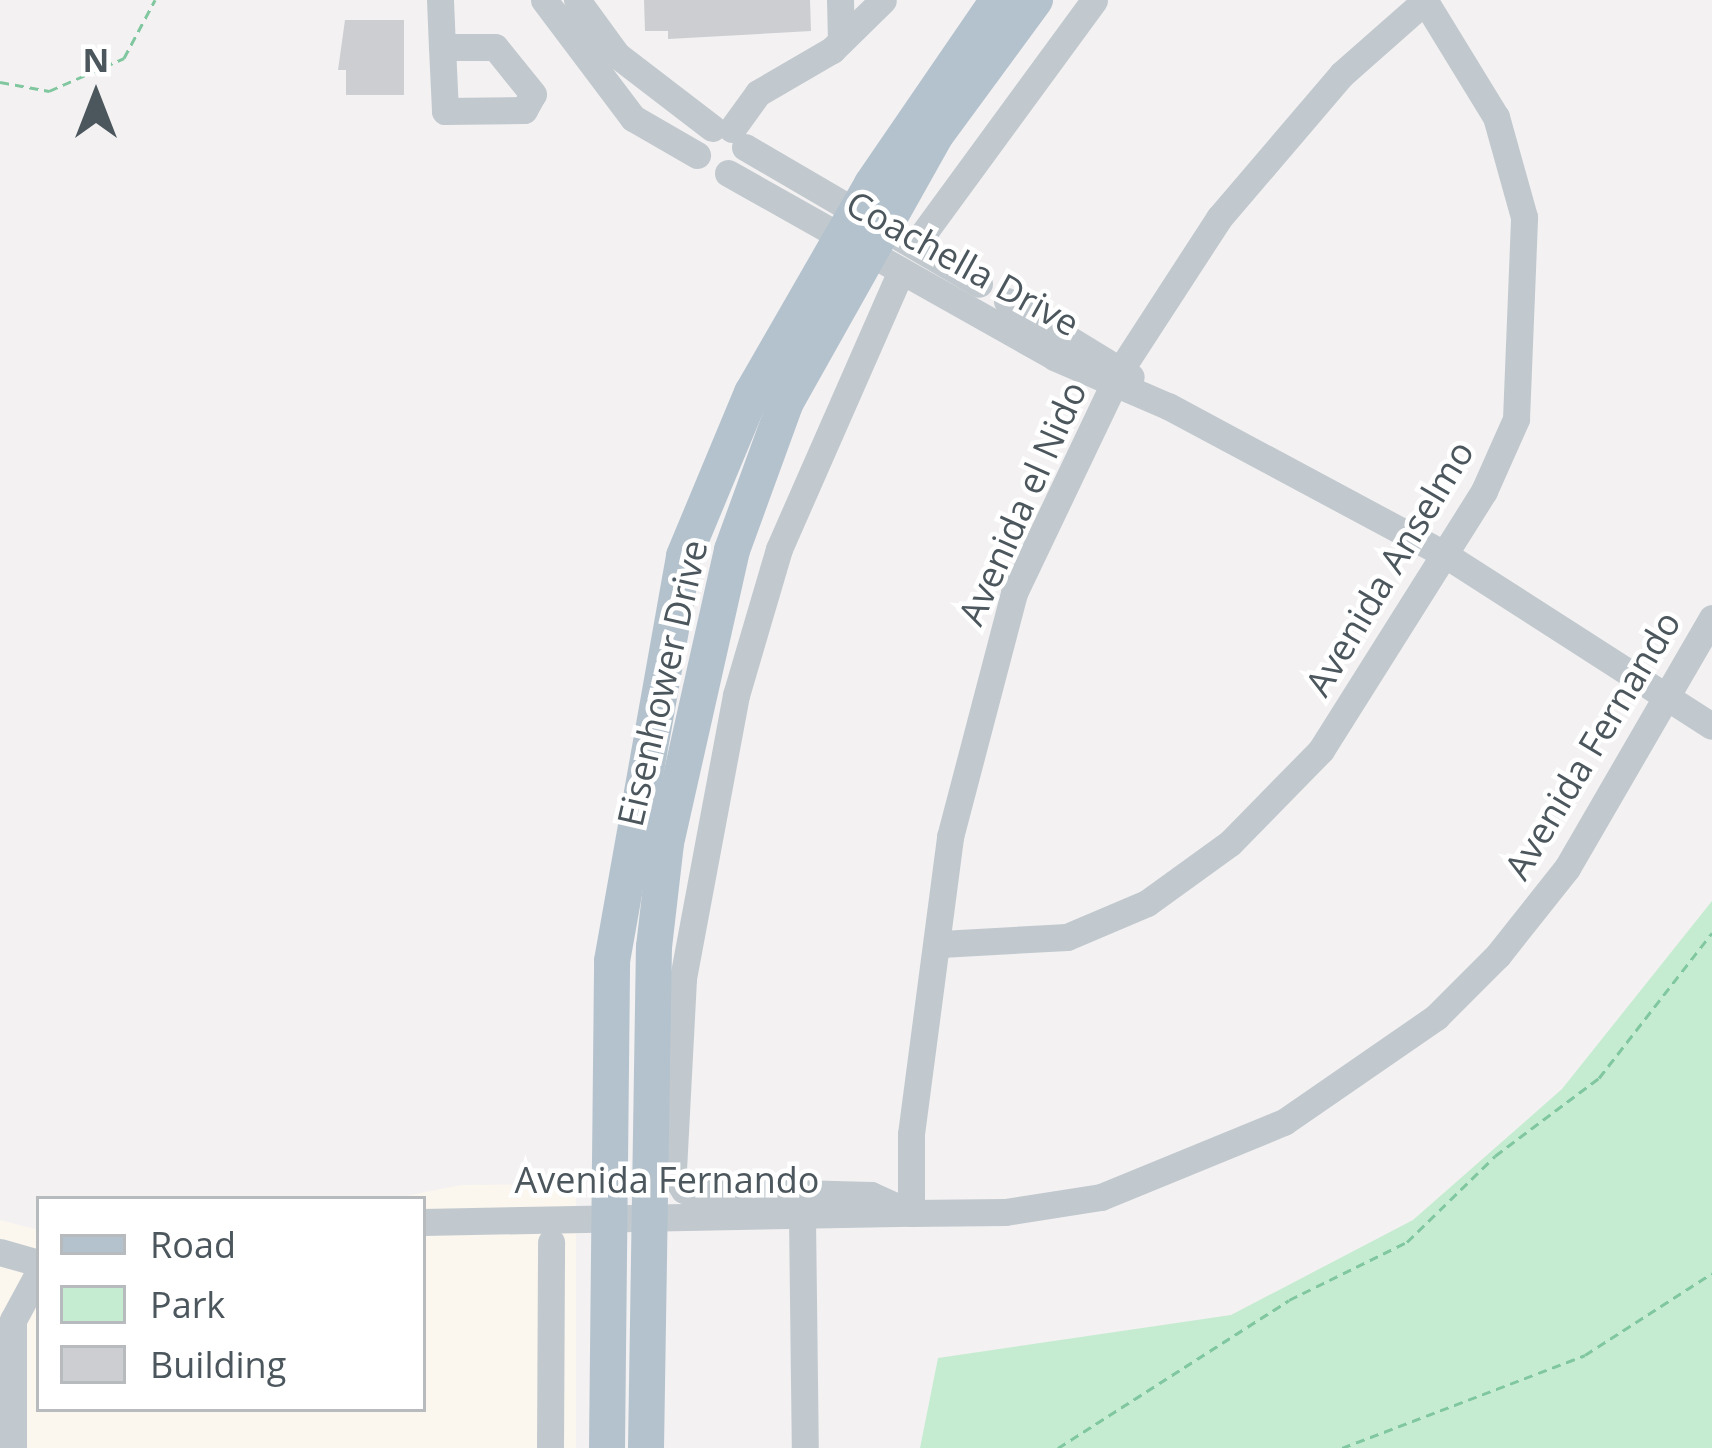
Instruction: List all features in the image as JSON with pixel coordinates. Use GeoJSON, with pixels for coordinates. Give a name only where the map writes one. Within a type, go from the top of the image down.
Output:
{"type":"FeatureCollection","features":[{"type":"Feature","properties":{"kind":"main road","name":"Eisenhower Drive"},"geometry":{"type":"LineString","coordinates":[[607,1448],[617,917],[684,556],[752,393],[878,241],[998,0]]}},
{"type":"Feature","properties":{"kind":"main road","name":"Eisenhower Drive"},"geometry":{"type":"LineString","coordinates":[[646,1448],[654,947],[702,679],[732,550],[786,402],[935,136],[1035,0]]}},
{"type":"Feature","properties":{"kind":"street"},"geometry":{"type":"LineString","coordinates":[[440,0],[442,47]]}},
{"type":"Feature","properties":{"kind":"street","name":"Coachella Drive"},"geometry":{"type":"LineString","coordinates":[[544,0],[604,86],[633,118],[697,155],[708,171],[728,173],[980,284]]}},
{"type":"Feature","properties":{"kind":"street","name":"Coachella Drive"},"geometry":{"type":"LineString","coordinates":[[578,0],[626,63],[878,241],[1168,406],[1444,554],[1712,726]]}},
{"type":"Feature","properties":{"kind":"street"},"geometry":{"type":"LineString","coordinates":[[840,0],[842,41]]}},
{"type":"Feature","properties":{"kind":"street"},"geometry":{"type":"LineString","coordinates":[[697,155],[730,135],[758,93],[842,41],[883,0]]}},
{"type":"Feature","properties":{"kind":"street","name":"Eisenhower Drive"},"geometry":{"type":"LineString","coordinates":[[673,1173],[683,979],[736,695],[878,241],[1094,0]]}},
{"type":"Feature","properties":{"kind":"street","name":"Avenida el Nido"},"geometry":{"type":"LineString","coordinates":[[911,1213],[911,1134],[973,725],[1014,593],[1117,376],[1219,218],[1342,74],[1426,0]]}},
{"type":"Feature","properties":{"kind":"street","name":"Avenida Anselmo"},"geometry":{"type":"LineString","coordinates":[[941,944],[1067,937],[1147,903],[1230,843],[1321,749],[1444,554],[1516,419],[1526,276],[1524,217],[1496,117],[1426,0]]}},
{"type":"Feature","properties":{"kind":"street"},"geometry":{"type":"LineString","coordinates":[[604,86],[626,63]]}},
{"type":"Feature","properties":{"kind":"street"},"geometry":{"type":"LineString","coordinates":[[728,173],[730,135]]}},
{"type":"Feature","properties":{"kind":"street","name":"Coachella Drive"},"geometry":{"type":"LineString","coordinates":[[1007,301],[1028,328]]}},
{"type":"Feature","properties":{"kind":"street","name":"Avenida Fernando"},"geometry":{"type":"LineString","coordinates":[[426,1222],[1005,1212],[1101,1197],[1224,1150],[1354,1079],[1436,1018],[1498,955],[1567,868],[1712,618]]}},
{"type":"Feature","properties":{"kind":"street","name":"Avenida Fernando"},"geometry":{"type":"LineString","coordinates":[[673,1173],[703,1196],[871,1195],[911,1213]]}},
{"type":"Feature","properties":{"kind":"street"},"geometry":{"type":"LineString","coordinates":[[802,1217],[805,1448]]}},
{"type":"Feature","properties":{"kind":"street"},"geometry":{"type":"LineString","coordinates":[[550,1241],[550,1448]]}},
{"type":"Feature","properties":{"kind":"street"},"geometry":{"type":"LineString","coordinates":[[0,1252],[36,1262]]}},
{"type":"Feature","properties":{"kind":"street"},"geometry":{"type":"LineString","coordinates":[[13,1448],[6,1402],[10,1296],[36,1275]]}},
{"type":"Feature","properties":{"kind":"path"},"geometry":{"type":"LineString","coordinates":[[0,82],[49,92],[124,58],[155,0]]}},
{"type":"Feature","properties":{"kind":"path"},"geometry":{"type":"LineString","coordinates":[[1058,1448],[1288,1300],[1407,1242],[1496,1156],[1599,1078],[1712,933]]}},
{"type":"Feature","properties":{"kind":"path"},"geometry":{"type":"LineString","coordinates":[[1342,1448],[1585,1355],[1712,1273]]}},
{"type":"Feature","properties":{"kind":"shaded area"},"geometry":{"type":"Polygon","coordinates":[[[576,1184],[576,1448],[0,1448],[0,1220],[36,1229],[36,1412],[426,1412],[426,1196],[405,1196],[461,1185],[576,1184]]]}},
{"type":"Feature","properties":{"kind":"green space"},"geometry":{"type":"Polygon","coordinates":[[[1712,901],[1712,1448],[920,1448],[938,1358],[1231,1315],[1413,1220],[1562,1089],[1712,901]]]}},
{"type":"Feature","properties":{"kind":"building"},"geometry":{"type":"Polygon","coordinates":[[[644,0],[810,0],[811,31],[668,39],[668,31],[645,31],[644,0]]]}},
{"type":"Feature","properties":{"kind":"building"},"geometry":{"type":"Polygon","coordinates":[[[345,20],[404,20],[404,95],[346,95],[346,70],[338,70],[345,20]]]}}]}
